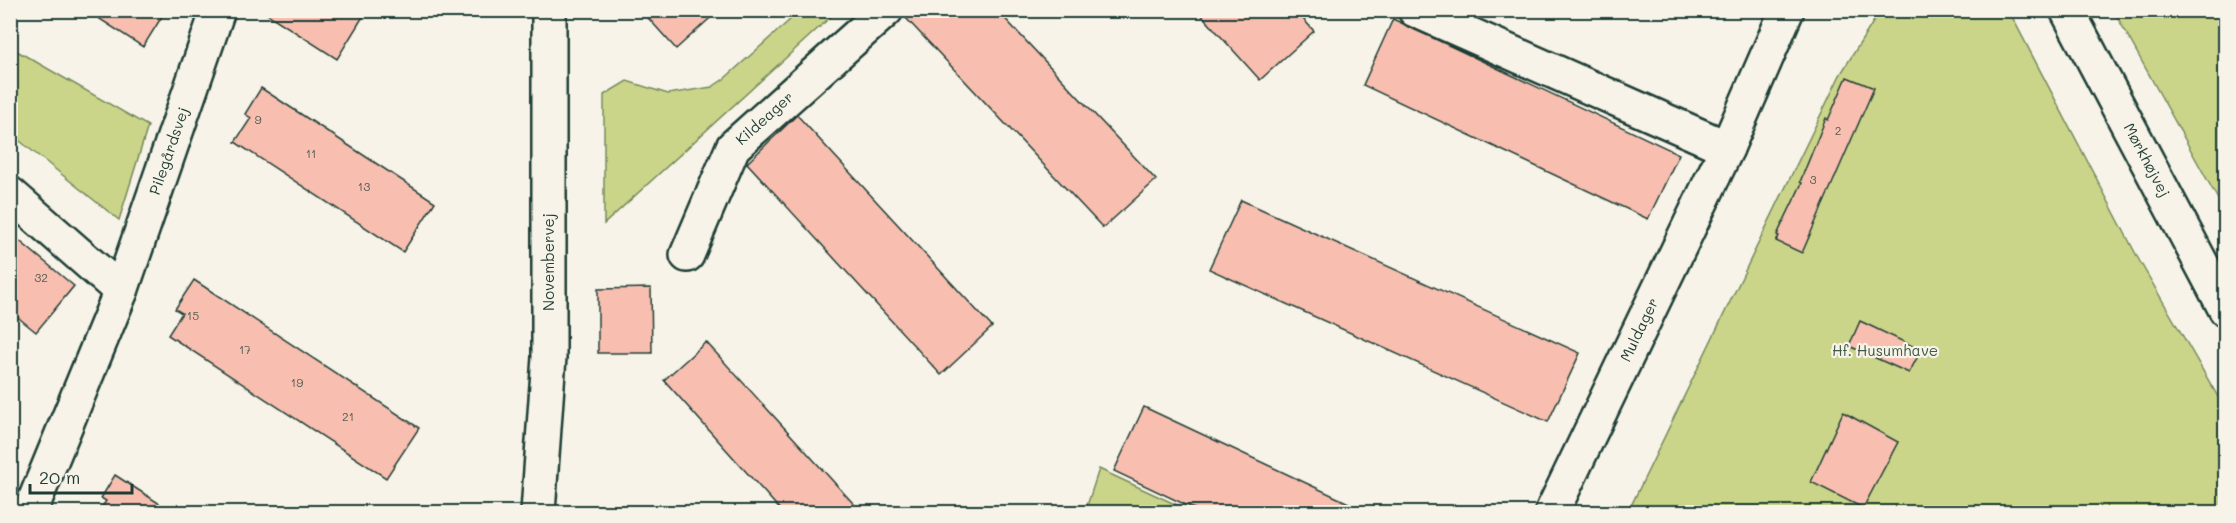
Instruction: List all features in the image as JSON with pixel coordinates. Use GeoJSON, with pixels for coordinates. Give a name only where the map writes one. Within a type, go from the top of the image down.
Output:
{"type":"FeatureCollection","features":[{"type":"Feature","properties":{"kind":"street","name":"Pilegårdsvej"},"geometry":{"type":"LineString","coordinates":[[30,513],[122,291],[218,10]]}},
{"type":"Feature","properties":{"kind":"street","name":"Novembervej"},"geometry":{"type":"LineString","coordinates":[[538,513],[549,357],[549,10]]}},
{"type":"Feature","properties":{"kind":"street","name":"Kildeager"},"geometry":{"type":"LineString","coordinates":[[687,255],[733,147],[886,10]]}},
{"type":"Feature","properties":{"kind":"street"},"geometry":{"type":"LineString","coordinates":[[1415,10],[1727,148]]}},
{"type":"Feature","properties":{"kind":"street","name":"Muldager"},"geometry":{"type":"LineString","coordinates":[[1552,513],[1727,148],[1787,10]]}},
{"type":"Feature","properties":{"kind":"street","name":"Mørkhøjvej"},"geometry":{"type":"LineString","coordinates":[[2067,10],[2226,310]]}},
{"type":"Feature","properties":{"kind":"street"},"geometry":{"type":"LineString","coordinates":[[10,194],[122,291]]}},
{"type":"Feature","properties":{"kind":"green space"},"geometry":{"type":"Polygon","coordinates":[[[801,10],[837,11],[604,224],[604,95],[627,81],[668,94],[712,87],[724,79],[801,10]]]}},
{"type":"Feature","properties":{"kind":"green space","name":"Hf. Husumhave"},"geometry":{"type":"Polygon","coordinates":[[[1880,11],[2009,11],[2139,260],[2225,409],[2225,512],[1628,512],[1840,75],[1880,11]]]}},
{"type":"Feature","properties":{"kind":"green space"},"geometry":{"type":"Polygon","coordinates":[[[2114,11],[2225,11],[2225,212],[2114,11]]]}},
{"type":"Feature","properties":{"kind":"green space"},"geometry":{"type":"Polygon","coordinates":[[[10,47],[148,126],[119,220],[11,134],[10,47]]]}},
{"type":"Feature","properties":{"kind":"green space"},"geometry":{"type":"Polygon","coordinates":[[[1099,469],[1192,512],[1085,512],[1099,469]]]}},
{"type":"Feature","properties":{"kind":"building"},"geometry":{"type":"Polygon","coordinates":[[[86,10],[166,10],[143,47],[86,10]]]}},
{"type":"Feature","properties":{"kind":"building"},"geometry":{"type":"Polygon","coordinates":[[[261,10],[367,10],[337,59],[261,10]]]}},
{"type":"Feature","properties":{"kind":"building"},"geometry":{"type":"Polygon","coordinates":[[[641,10],[719,10],[676,49],[641,10]]]}},
{"type":"Feature","properties":{"kind":"building"},"geometry":{"type":"Polygon","coordinates":[[[904,10],[997,10],[1156,180],[1103,228],[904,16],[904,10]]]}},
{"type":"Feature","properties":{"kind":"building"},"geometry":{"type":"Polygon","coordinates":[[[1197,10],[1295,10],[1314,31],[1260,80],[1197,10]]]}},
{"type":"Feature","properties":{"kind":"building"},"geometry":{"type":"Polygon","coordinates":[[[1393,19],[1679,154],[1648,219],[1363,85],[1393,19]]]}},
{"type":"Feature","properties":{"kind":"building"},"geometry":{"type":"Polygon","coordinates":[[[1847,77],[1874,88],[1802,253],[1776,241],[1779,236],[1777,235],[1802,183],[1800,182],[1826,118],[1828,120],[1847,77]]]}},
{"type":"Feature","properties":{"kind":"building"},"geometry":{"type":"Polygon","coordinates":[[[261,88],[435,202],[403,252],[235,142],[251,118],[245,114],[261,88]]]}},
{"type":"Feature","properties":{"kind":"building"},"geometry":{"type":"Polygon","coordinates":[[[797,115],[992,327],[941,375],[747,163],[797,115]]]}},
{"type":"Feature","properties":{"kind":"building"},"geometry":{"type":"Polygon","coordinates":[[[1241,200],[1580,353],[1548,422],[1209,269],[1241,200]]]}},
{"type":"Feature","properties":{"kind":"building"},"geometry":{"type":"Polygon","coordinates":[[[10,233],[74,286],[36,332],[10,311],[10,233]]]}},
{"type":"Feature","properties":{"kind":"building"},"geometry":{"type":"Polygon","coordinates":[[[194,280],[419,428],[386,478],[168,335],[182,313],[175,309],[194,280]]]}},
{"type":"Feature","properties":{"kind":"building"},"geometry":{"type":"Polygon","coordinates":[[[651,288],[652,353],[598,353],[598,289],[651,288]]]}},
{"type":"Feature","properties":{"kind":"building"},"geometry":{"type":"Polygon","coordinates":[[[1860,321],[1921,350],[1909,373],[1849,346],[1860,321]]]}},
{"type":"Feature","properties":{"kind":"building"},"geometry":{"type":"Polygon","coordinates":[[[706,342],[862,513],[783,513],[664,380],[706,342]]]}},
{"type":"Feature","properties":{"kind":"building"},"geometry":{"type":"Polygon","coordinates":[[[1144,407],[1370,513],[1203,513],[1114,471],[1144,407]]]}},
{"type":"Feature","properties":{"kind":"building"},"geometry":{"type":"Polygon","coordinates":[[[1843,412],[1898,442],[1863,508],[1811,482],[1843,412]]]}},
{"type":"Feature","properties":{"kind":"building"},"geometry":{"type":"Polygon","coordinates":[[[115,475],[174,513],[98,513],[106,501],[101,498],[115,475]]]}}]}
